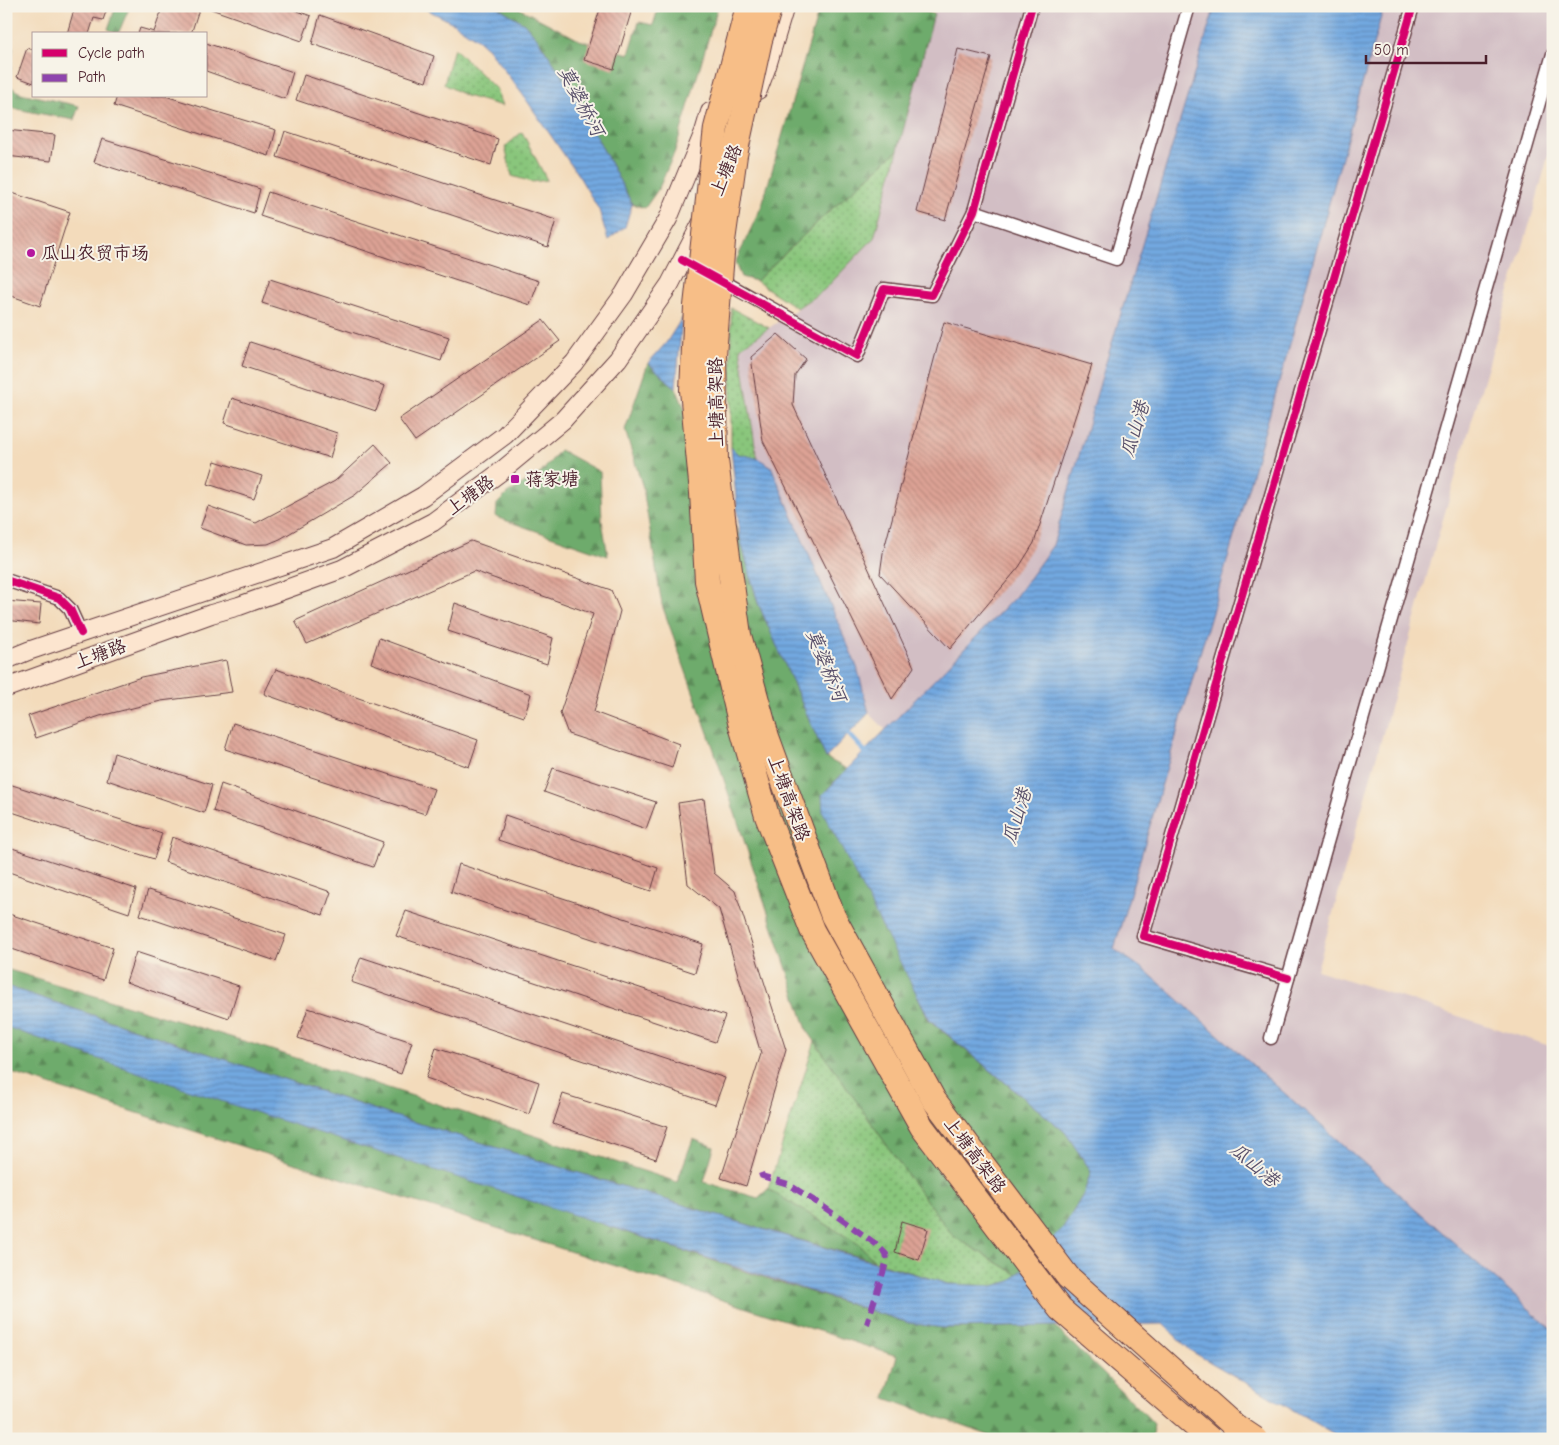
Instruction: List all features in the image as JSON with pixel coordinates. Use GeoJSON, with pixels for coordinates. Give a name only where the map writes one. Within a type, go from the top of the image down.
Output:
{"type":"FeatureCollection","features":[{"type":"Feature","properties":{"kind":"highway","name":"上塘高架路"},"geometry":{"type":"LineString","coordinates":[[748,6],[716,128],[696,306],[692,390],[702,493],[707,581],[740,722],[767,816],[812,930],[922,1127],[1060,1308],[1210,1439]]}},
{"type":"Feature","properties":{"kind":"highway","name":"上塘高架路"},"geometry":{"type":"LineString","coordinates":[[770,6],[760,40],[735,155],[723,241],[714,355],[716,460],[727,549],[739,635],[766,737],[833,916],[934,1100],[1068,1277],[1231,1424],[1254,1439]]}},
{"type":"Feature","properties":{"kind":"main road","name":"上塘路"},"geometry":{"type":"LineString","coordinates":[[6,660],[333,548],[423,496],[505,435],[574,363],[624,294],[668,219],[704,132],[742,6]]}},
{"type":"Feature","properties":{"kind":"main road","name":"上塘路"},"geometry":{"type":"LineString","coordinates":[[6,688],[342,569],[433,522],[499,473],[563,420],[618,359],[670,284],[718,190],[767,66],[785,6]]}},
{"type":"Feature","properties":{"kind":"street"},"geometry":{"type":"LineString","coordinates":[[682,260],[857,356],[884,289],[932,295],[974,212],[1032,6]]}},
{"type":"Feature","properties":{"kind":"street"},"geometry":{"type":"LineString","coordinates":[[974,212],[1116,259],[1189,6]]}},
{"type":"Feature","properties":{"kind":"street"},"geometry":{"type":"LineString","coordinates":[[1288,978],[1143,936],[1413,6]]}},
{"type":"Feature","properties":{"kind":"street"},"geometry":{"type":"LineString","coordinates":[[1271,1038],[1553,54]]}},
{"type":"Feature","properties":{"kind":"street"},"geometry":{"type":"LineString","coordinates":[[6,580],[59,598],[70,609],[81,633]]}},
{"type":"Feature","properties":{"kind":"shaded area","name":"瓜山港"},"geometry":{"type":"Polygon","coordinates":[[[936,6],[1215,6],[1107,359],[1053,545],[1016,596],[886,730],[869,713],[857,667],[771,466],[757,458],[740,348],[824,290],[874,238],[936,6]]]}},
{"type":"Feature","properties":{"kind":"shaded area"},"geometry":{"type":"Polygon","coordinates":[[[1384,6],[1553,6],[1553,137],[1534,209],[1436,543],[1317,970],[1553,1047],[1552,1329],[1146,971],[1114,949],[1288,351],[1384,6]]]}},
{"type":"Feature","properties":{"kind":"green space"},"geometry":{"type":"Polygon","coordinates":[[[116,6],[130,6],[119,32],[108,29],[116,6]]]}},
{"type":"Feature","properties":{"kind":"green space"},"geometry":{"type":"Polygon","coordinates":[[[496,6],[515,6],[579,40],[629,54],[639,22],[653,25],[659,6],[718,6],[675,151],[659,188],[645,208],[632,204],[571,89],[537,38],[524,23],[496,6]]]}},
{"type":"Feature","properties":{"kind":"green space"},"geometry":{"type":"Polygon","coordinates":[[[820,6],[908,6],[934,14],[898,150],[825,215],[756,281],[741,277],[735,263],[762,205],[820,6]]]}},
{"type":"Feature","properties":{"kind":"green space"},"geometry":{"type":"Polygon","coordinates":[[[6,46],[13,47],[9,86],[21,93],[32,95],[32,98],[43,98],[79,106],[74,120],[6,107],[6,46]]]}},
{"type":"Feature","properties":{"kind":"green space"},"geometry":{"type":"Polygon","coordinates":[[[454,48],[496,89],[502,106],[466,96],[444,84],[454,48]]]}},
{"type":"Feature","properties":{"kind":"green space"},"geometry":{"type":"Polygon","coordinates":[[[522,132],[547,180],[532,182],[512,176],[505,147],[522,132]]]}},
{"type":"Feature","properties":{"kind":"green space"},"geometry":{"type":"Polygon","coordinates":[[[898,150],[874,238],[824,290],[797,308],[756,281],[825,215],[898,150]]]}},
{"type":"Feature","properties":{"kind":"green space"},"geometry":{"type":"Polygon","coordinates":[[[731,308],[769,328],[740,348],[757,458],[738,454],[731,447],[731,308]]]}},
{"type":"Feature","properties":{"kind":"green space"},"geometry":{"type":"Polygon","coordinates":[[[648,363],[676,388],[740,538],[758,603],[826,758],[847,769],[822,795],[929,1020],[1065,1132],[1091,1171],[1084,1193],[1064,1227],[1018,1275],[953,1236],[911,1180],[807,1030],[713,747],[662,605],[643,488],[625,430],[648,363]]]}},
{"type":"Feature","properties":{"kind":"green space"},"geometry":{"type":"Polygon","coordinates":[[[560,450],[600,472],[602,521],[608,556],[496,517],[497,504],[507,494],[541,473],[560,450]]]}},
{"type":"Feature","properties":{"kind":"green space"},"geometry":{"type":"Polygon","coordinates":[[[6,969],[250,1043],[677,1182],[693,1139],[714,1147],[704,1182],[758,1198],[768,1189],[860,1245],[874,1261],[735,1221],[388,1114],[6,986],[6,969]]]}},
{"type":"Feature","properties":{"kind":"green space"},"geometry":{"type":"Polygon","coordinates":[[[6,1026],[753,1274],[909,1323],[943,1328],[1054,1326],[1154,1424],[1151,1439],[999,1439],[885,1398],[897,1356],[6,1071],[6,1026]]]}},
{"type":"Feature","properties":{"kind":"green space"},"geometry":{"type":"Polygon","coordinates":[[[815,1041],[911,1180],[953,1236],[1018,1275],[1011,1281],[993,1286],[948,1284],[874,1261],[860,1245],[768,1189],[815,1041]]]}},
{"type":"Feature","properties":{"kind":"water"},"geometry":{"type":"Polygon","coordinates":[[[420,6],[496,6],[524,23],[537,38],[571,89],[632,204],[625,227],[608,240],[599,210],[580,178],[523,95],[488,49],[455,24],[420,6]]]}},
{"type":"Feature","properties":{"kind":"water"},"geometry":{"type":"Polygon","coordinates":[[[1215,6],[1384,6],[1288,351],[1114,949],[1146,971],[1553,1330],[1553,1439],[1343,1439],[1191,1351],[1163,1324],[943,1328],[909,1323],[230,1104],[6,1027],[6,986],[388,1114],[735,1221],[948,1284],[993,1286],[1011,1281],[1064,1227],[1084,1193],[1091,1171],[1065,1132],[930,1020],[823,812],[822,795],[1016,596],[1053,545],[1107,359],[1215,6]]]}},
{"type":"Feature","properties":{"kind":"water"},"geometry":{"type":"Polygon","coordinates":[[[682,318],[676,388],[648,363],[666,343],[682,318]]]}},
{"type":"Feature","properties":{"kind":"water"},"geometry":{"type":"Polygon","coordinates":[[[731,447],[738,454],[757,458],[771,466],[857,667],[869,713],[826,758],[758,603],[740,538],[731,447]]]}},
{"type":"Feature","properties":{"kind":"building"},"geometry":{"type":"Polygon","coordinates":[[[75,6],[108,6],[103,20],[94,18],[90,32],[68,32],[75,6]]]}},
{"type":"Feature","properties":{"kind":"building"},"geometry":{"type":"Polygon","coordinates":[[[163,6],[200,6],[192,32],[154,32],[163,6]]]}},
{"type":"Feature","properties":{"kind":"building"},"geometry":{"type":"Polygon","coordinates":[[[212,6],[284,6],[311,16],[302,41],[211,9],[212,6]]]}},
{"type":"Feature","properties":{"kind":"building"},"geometry":{"type":"Polygon","coordinates":[[[601,6],[633,6],[614,69],[584,60],[601,6]]]}},
{"type":"Feature","properties":{"kind":"building"},"geometry":{"type":"Polygon","coordinates":[[[320,15],[434,56],[426,82],[312,44],[320,15]]]}},
{"type":"Feature","properties":{"kind":"building"},"geometry":{"type":"Polygon","coordinates":[[[140,28],[154,32],[139,32],[140,28]]]}},
{"type":"Feature","properties":{"kind":"building"},"geometry":{"type":"Polygon","coordinates":[[[208,44],[293,72],[285,99],[208,72],[208,44]]]}},
{"type":"Feature","properties":{"kind":"building"},"geometry":{"type":"Polygon","coordinates":[[[27,48],[32,49],[32,82],[17,77],[27,48]]]}},
{"type":"Feature","properties":{"kind":"building"},"geometry":{"type":"Polygon","coordinates":[[[958,49],[991,57],[945,220],[917,212],[958,49]]]}},
{"type":"Feature","properties":{"kind":"building"},"geometry":{"type":"Polygon","coordinates":[[[304,75],[498,139],[491,165],[296,100],[304,75]]]}},
{"type":"Feature","properties":{"kind":"building"},"geometry":{"type":"Polygon","coordinates":[[[116,98],[172,98],[276,130],[269,156],[114,106],[116,98]]]}},
{"type":"Feature","properties":{"kind":"building"},"geometry":{"type":"Polygon","coordinates":[[[6,130],[55,135],[51,161],[6,156],[6,130]]]}},
{"type":"Feature","properties":{"kind":"building"},"geometry":{"type":"Polygon","coordinates":[[[285,131],[556,220],[548,247],[277,157],[285,131]]]}},
{"type":"Feature","properties":{"kind":"building"},"geometry":{"type":"Polygon","coordinates":[[[102,139],[260,189],[254,213],[94,162],[102,139]]]}},
{"type":"Feature","properties":{"kind":"building","name":"瓜山农贸市场"},"geometry":{"type":"Polygon","coordinates":[[[6,191],[70,212],[40,306],[6,294],[6,191]]]}},
{"type":"Feature","properties":{"kind":"building"},"geometry":{"type":"Polygon","coordinates":[[[268,192],[539,281],[530,305],[260,216],[268,192]]]}},
{"type":"Feature","properties":{"kind":"building"},"geometry":{"type":"Polygon","coordinates":[[[270,279],[449,337],[441,361],[262,303],[270,279]]]}},
{"type":"Feature","properties":{"kind":"building"},"geometry":{"type":"Polygon","coordinates":[[[543,320],[560,341],[415,441],[399,419],[543,320]]]}},
{"type":"Feature","properties":{"kind":"building"},"geometry":{"type":"Polygon","coordinates":[[[944,322],[1092,365],[1034,543],[1019,567],[950,649],[880,574],[883,553],[944,322]]]}},
{"type":"Feature","properties":{"kind":"building"},"geometry":{"type":"Polygon","coordinates":[[[778,334],[806,359],[795,375],[793,405],[914,667],[892,699],[763,441],[751,357],[778,334]]]}},
{"type":"Feature","properties":{"kind":"building"},"geometry":{"type":"Polygon","coordinates":[[[250,342],[385,386],[376,411],[242,366],[250,342]]]}},
{"type":"Feature","properties":{"kind":"building"},"geometry":{"type":"Polygon","coordinates":[[[232,398],[337,433],[330,458],[224,423],[232,398]]]}},
{"type":"Feature","properties":{"kind":"building"},"geometry":{"type":"Polygon","coordinates":[[[375,444],[392,463],[355,495],[280,539],[268,544],[246,545],[200,528],[208,506],[256,523],[335,481],[375,444]]]}},
{"type":"Feature","properties":{"kind":"building"},"geometry":{"type":"Polygon","coordinates":[[[215,461],[262,476],[254,499],[208,484],[215,461]]]}},
{"type":"Feature","properties":{"kind":"building"},"geometry":{"type":"Polygon","coordinates":[[[471,541],[611,590],[620,611],[594,712],[679,744],[672,768],[568,734],[560,713],[593,614],[474,571],[307,644],[295,621],[471,541]]]}},
{"type":"Feature","properties":{"kind":"building"},"geometry":{"type":"Polygon","coordinates":[[[6,601],[41,604],[39,624],[6,620],[6,601]]]}},
{"type":"Feature","properties":{"kind":"building"},"geometry":{"type":"Polygon","coordinates":[[[455,603],[553,638],[547,664],[448,631],[455,603]]]}},
{"type":"Feature","properties":{"kind":"building"},"geometry":{"type":"Polygon","coordinates":[[[379,638],[531,694],[524,717],[371,663],[379,638]]]}},
{"type":"Feature","properties":{"kind":"building"},"geometry":{"type":"Polygon","coordinates":[[[226,660],[232,692],[161,701],[100,716],[36,738],[28,716],[141,677],[226,660]]]}},
{"type":"Feature","properties":{"kind":"building"},"geometry":{"type":"Polygon","coordinates":[[[276,669],[478,740],[469,767],[264,694],[276,669]]]}},
{"type":"Feature","properties":{"kind":"building"},"geometry":{"type":"Polygon","coordinates":[[[233,723],[434,789],[425,814],[225,749],[233,723]]]}},
{"type":"Feature","properties":{"kind":"building"},"geometry":{"type":"Polygon","coordinates":[[[114,753],[212,785],[204,813],[107,780],[114,753]]]}},
{"type":"Feature","properties":{"kind":"building"},"geometry":{"type":"Polygon","coordinates":[[[553,768],[656,802],[646,829],[544,792],[553,768]]]}},
{"type":"Feature","properties":{"kind":"building"},"geometry":{"type":"Polygon","coordinates":[[[6,783],[162,833],[154,859],[6,810],[6,783]]]}},
{"type":"Feature","properties":{"kind":"building"},"geometry":{"type":"Polygon","coordinates":[[[221,784],[383,842],[373,867],[213,811],[221,784]]]}},
{"type":"Feature","properties":{"kind":"building"},"geometry":{"type":"Polygon","coordinates":[[[704,799],[714,873],[735,891],[786,1050],[746,1186],[721,1178],[761,1054],[719,909],[688,884],[678,803],[704,799]]]}},
{"type":"Feature","properties":{"kind":"building"},"geometry":{"type":"Polygon","coordinates":[[[505,815],[658,868],[651,891],[498,840],[505,815]]]}},
{"type":"Feature","properties":{"kind":"building"},"geometry":{"type":"Polygon","coordinates":[[[172,837],[331,892],[323,915],[165,862],[172,837]]]}},
{"type":"Feature","properties":{"kind":"building"},"geometry":{"type":"Polygon","coordinates":[[[6,846],[136,889],[129,913],[6,871],[6,846]]]}},
{"type":"Feature","properties":{"kind":"building"},"geometry":{"type":"Polygon","coordinates":[[[459,864],[703,944],[695,973],[451,892],[459,864]]]}},
{"type":"Feature","properties":{"kind":"building"},"geometry":{"type":"Polygon","coordinates":[[[148,890],[286,935],[276,961],[140,915],[148,890]]]}},
{"type":"Feature","properties":{"kind":"building"},"geometry":{"type":"Polygon","coordinates":[[[406,911],[725,1016],[715,1042],[396,936],[406,911]]]}},
{"type":"Feature","properties":{"kind":"building"},"geometry":{"type":"Polygon","coordinates":[[[9,914],[113,948],[103,980],[6,947],[6,924],[9,914]]]}},
{"type":"Feature","properties":{"kind":"building"},"geometry":{"type":"Polygon","coordinates":[[[136,952],[239,986],[229,1018],[126,982],[136,952]]]}},
{"type":"Feature","properties":{"kind":"building"},"geometry":{"type":"Polygon","coordinates":[[[361,957],[725,1078],[715,1105],[351,982],[361,957]]]}},
{"type":"Feature","properties":{"kind":"building"},"geometry":{"type":"Polygon","coordinates":[[[308,1008],[412,1042],[401,1074],[298,1038],[308,1008]]]}},
{"type":"Feature","properties":{"kind":"building"},"geometry":{"type":"Polygon","coordinates":[[[436,1048],[539,1082],[529,1114],[426,1078],[436,1048]]]}},
{"type":"Feature","properties":{"kind":"building"},"geometry":{"type":"Polygon","coordinates":[[[563,1094],[667,1127],[656,1159],[553,1124],[563,1094]]]}},
{"type":"Feature","properties":{"kind":"building"},"geometry":{"type":"Polygon","coordinates":[[[902,1221],[928,1229],[919,1260],[895,1252],[902,1221]]]}},
{"type":"Feature","properties":{"kind":"waterway","name":"莫婆桥河"},"geometry":{"type":"LineString","coordinates":[[845,730],[868,755]]}},
{"type":"Feature","properties":{"kind":"marked path"},"geometry":{"type":"LineString","coordinates":[[761,1173],[762,1176],[788,1184],[821,1205],[876,1244],[886,1254],[887,1260],[867,1324]]}},
{"type":"Feature","properties":{"kind":"cycle path"},"geometry":{"type":"LineString","coordinates":[[682,260],[857,356],[884,289],[932,295],[974,211],[1032,6]]}},
{"type":"Feature","properties":{"kind":"cycle path"},"geometry":{"type":"LineString","coordinates":[[1288,978],[1143,936],[1413,6]]}},
{"type":"Feature","properties":{"kind":"cycle path"},"geometry":{"type":"LineString","coordinates":[[6,580],[59,598],[70,609],[81,633]]}},
{"type":"Feature","properties":{"kind":"place","name":"瓜山农贸市场"},"geometry":{"type":"Point","coordinates":[31,253]}},
{"type":"Feature","properties":{"kind":"place","name":"蒋家塘"},"geometry":{"type":"Point","coordinates":[515,479]}}]}
